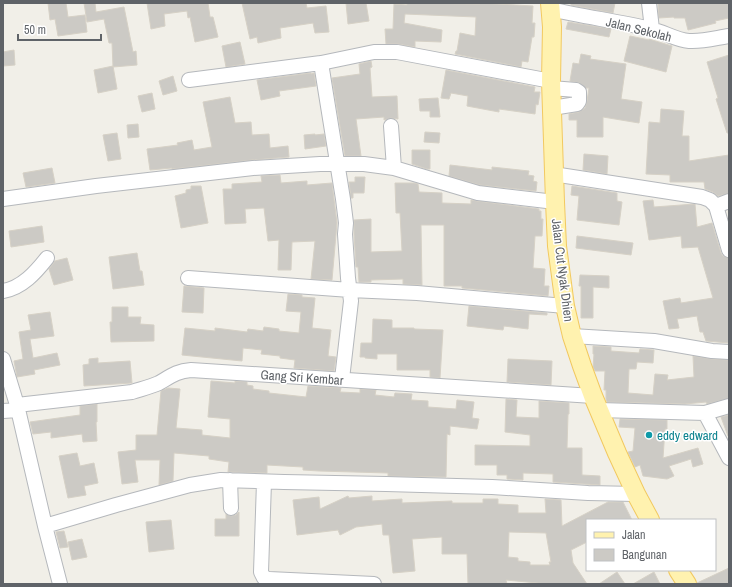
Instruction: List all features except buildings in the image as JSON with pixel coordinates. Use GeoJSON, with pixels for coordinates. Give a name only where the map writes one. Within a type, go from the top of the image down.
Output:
{"type":"FeatureCollection","features":[{"type":"Feature","properties":{"kind":"main road","name":"Jalan Cut Nyak Dhien"},"geometry":{"type":"LineString","coordinates":[[550,6],[552,27],[551,85],[553,174],[557,246],[565,306],[572,336],[596,403],[617,454],[649,519]]}},
{"type":"Feature","properties":{"kind":"main road"},"geometry":{"type":"LineString","coordinates":[[679,571],[687,584]]}},
{"type":"Feature","properties":{"kind":"street"},"geometry":{"type":"LineString","coordinates":[[650,3],[652,29]]}},
{"type":"Feature","properties":{"kind":"street","name":"Jalan Sekolah"},"geometry":{"type":"LineString","coordinates":[[550,6],[576,15],[652,29],[673,37],[687,40],[696,41],[729,36]]}},
{"type":"Feature","properties":{"kind":"street"},"geometry":{"type":"LineString","coordinates":[[189,80],[321,63],[374,52],[397,52],[576,90],[579,92],[579,103],[552,108]]}},
{"type":"Feature","properties":{"kind":"street"},"geometry":{"type":"LineString","coordinates":[[321,63],[346,223],[347,264],[351,303],[342,379]]}},
{"type":"Feature","properties":{"kind":"street"},"geometry":{"type":"LineString","coordinates":[[391,126],[394,168]]}},
{"type":"Feature","properties":{"kind":"street"},"geometry":{"type":"LineString","coordinates":[[3,199],[96,186],[253,168],[364,164],[394,168],[478,193],[555,202]]}},
{"type":"Feature","properties":{"kind":"street"},"geometry":{"type":"LineString","coordinates":[[553,174],[702,197],[710,200],[716,206],[729,250]]}},
{"type":"Feature","properties":{"kind":"street"},"geometry":{"type":"LineString","coordinates":[[716,206],[729,201]]}},
{"type":"Feature","properties":{"kind":"street"},"geometry":{"type":"LineString","coordinates":[[3,291],[17,287],[39,269],[47,258]]}},
{"type":"Feature","properties":{"kind":"street"},"geometry":{"type":"LineString","coordinates":[[188,278],[350,290],[417,293],[565,306]]}},
{"type":"Feature","properties":{"kind":"street"},"geometry":{"type":"LineString","coordinates":[[572,336],[654,341],[712,351],[729,352]]}},
{"type":"Feature","properties":{"kind":"street"},"geometry":{"type":"LineString","coordinates":[[3,360],[17,407],[60,584]]}},
{"type":"Feature","properties":{"kind":"street","name":"Gang Sri Kembar"},"geometry":{"type":"LineString","coordinates":[[3,411],[17,407],[132,392],[152,386],[183,370],[342,379],[705,413],[729,406]]}},
{"type":"Feature","properties":{"kind":"street"},"geometry":{"type":"LineString","coordinates":[[705,413],[729,458]]}},
{"type":"Feature","properties":{"kind":"street"},"geometry":{"type":"LineString","coordinates":[[45,526],[190,485],[221,480],[492,487],[588,493],[636,494]]}},
{"type":"Feature","properties":{"kind":"street"},"geometry":{"type":"LineString","coordinates":[[230,480],[231,508]]}},
{"type":"Feature","properties":{"kind":"street"},"geometry":{"type":"LineString","coordinates":[[264,482],[261,572],[264,578],[374,584]]}},
{"type":"Feature","properties":{"kind":"place","name":"eddy edward"},"geometry":{"type":"Point","coordinates":[649,435]}}]}
